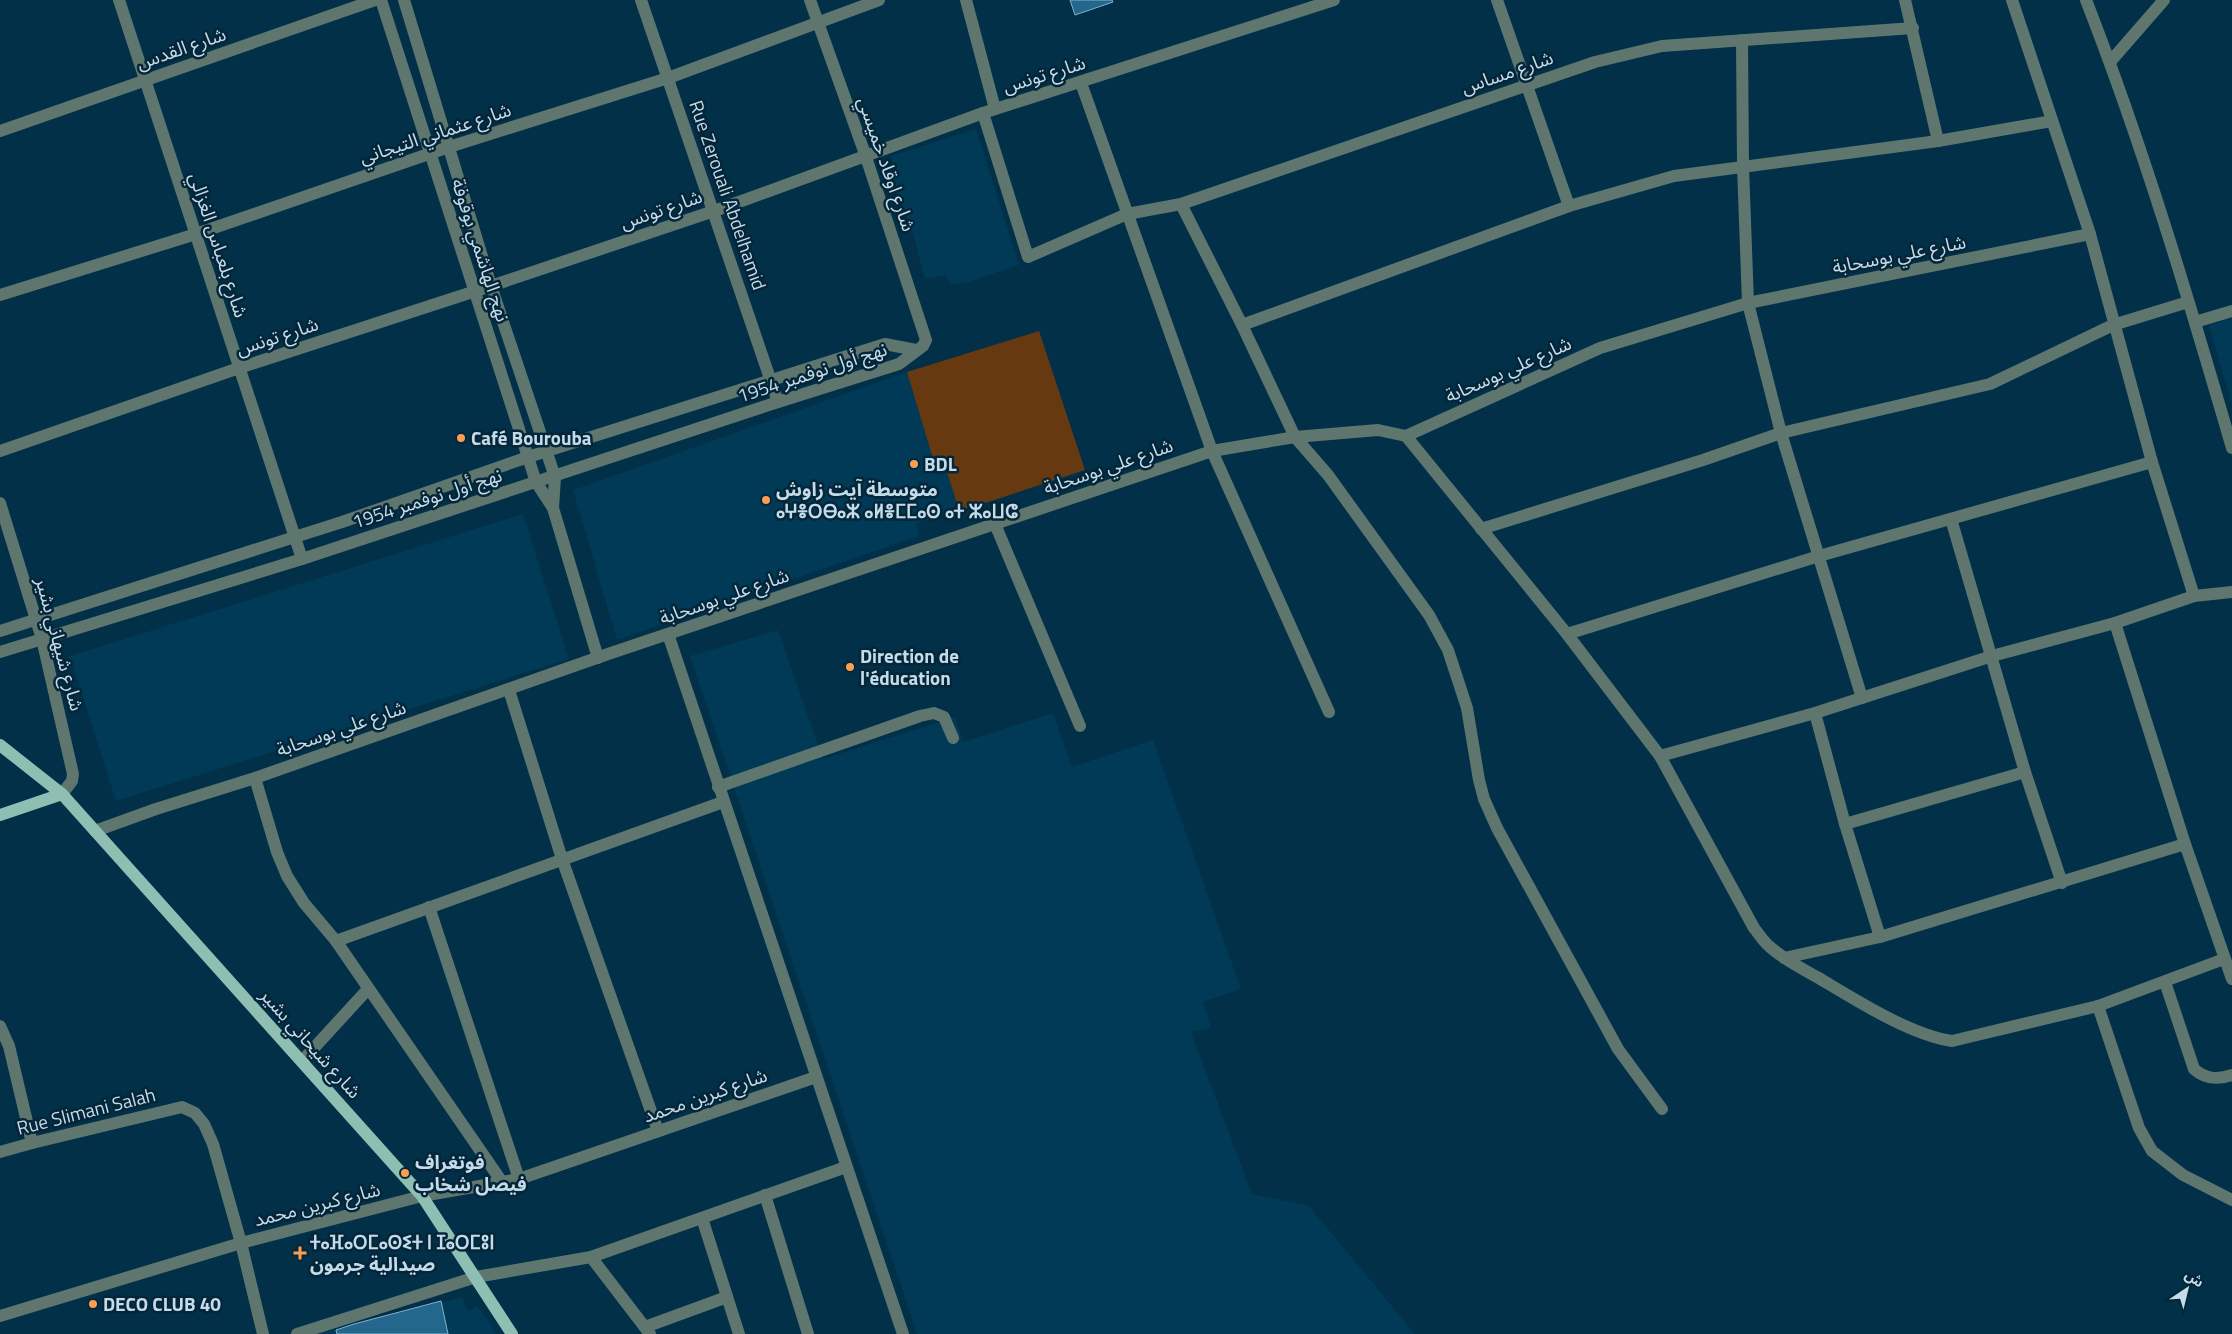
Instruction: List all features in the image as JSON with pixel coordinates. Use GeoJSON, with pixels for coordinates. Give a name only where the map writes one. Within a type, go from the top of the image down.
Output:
{"type":"FeatureCollection","features":[{"type":"Feature","properties":{"kind":"main road","name":"شارع شيحاني بشير"},"geometry":{"type":"LineString","coordinates":[[0,746],[62,794],[422,1196],[476,1276],[512,1334]]}},
{"type":"Feature","properties":{"kind":"main road"},"geometry":{"type":"LineString","coordinates":[[0,815],[62,794]]}},
{"type":"Feature","properties":{"kind":"street","name":"شارع بلعباس الغزالي"},"geometry":{"type":"LineString","coordinates":[[119,0],[302,559]]}},
{"type":"Feature","properties":{"kind":"street","name":"شارع القدس"},"geometry":{"type":"LineString","coordinates":[[0,131],[375,0]]}},
{"type":"Feature","properties":{"kind":"street","name":"نهج الهاشمي بوقوفة"},"geometry":{"type":"LineString","coordinates":[[381,0],[536,482],[553,508],[598,658]]}},
{"type":"Feature","properties":{"kind":"street","name":"نهج الهاشمي بوقوفة"},"geometry":{"type":"LineString","coordinates":[[404,0],[491,286],[555,477],[553,508]]}},
{"type":"Feature","properties":{"kind":"street","name":"Rue Zerouali Abdelhamid"},"geometry":{"type":"LineString","coordinates":[[641,0],[778,402]]}},
{"type":"Feature","properties":{"kind":"street","name":"شارع اوقاد خميسي"},"geometry":{"type":"LineString","coordinates":[[810,0],[865,154],[926,340],[923,346],[916,350]]}},
{"type":"Feature","properties":{"kind":"street","name":"شارع عثماني التيجاني"},"geometry":{"type":"LineString","coordinates":[[0,295],[196,234],[449,147],[668,78],[880,0]]}},
{"type":"Feature","properties":{"kind":"street"},"geometry":{"type":"LineString","coordinates":[[966,0],[989,111]]}},
{"type":"Feature","properties":{"kind":"street","name":"شارع تونس"},"geometry":{"type":"LineString","coordinates":[[0,451],[239,368],[474,292],[714,211],[865,154],[989,111],[1081,83],[1334,0]]}},
{"type":"Feature","properties":{"kind":"street"},"geometry":{"type":"LineString","coordinates":[[1497,0],[1569,206]]}},
{"type":"Feature","properties":{"kind":"street"},"geometry":{"type":"LineString","coordinates":[[1906,0],[1938,141]]}},
{"type":"Feature","properties":{"kind":"street"},"geometry":{"type":"LineString","coordinates":[[2012,0],[2090,234],[2113,325],[2152,462],[2194,596]]}},
{"type":"Feature","properties":{"kind":"street"},"geometry":{"type":"LineString","coordinates":[[2086,0],[2110,62],[2171,242],[2232,448]]}},
{"type":"Feature","properties":{"kind":"street"},"geometry":{"type":"LineString","coordinates":[[2110,62],[2164,0]]}},
{"type":"Feature","properties":{"kind":"street","name":"شارع مساس"},"geometry":{"type":"LineString","coordinates":[[989,111],[1028,258],[1127,214],[1181,204],[1595,62],[1662,46],[1913,28]]}},
{"type":"Feature","properties":{"kind":"street"},"geometry":{"type":"LineString","coordinates":[[1742,40],[1743,166],[1748,304],[1781,433],[1862,698]]}},
{"type":"Feature","properties":{"kind":"street"},"geometry":{"type":"LineString","coordinates":[[1081,83],[1212,451],[1329,712]]}},
{"type":"Feature","properties":{"kind":"street"},"geometry":{"type":"LineString","coordinates":[[1242,325],[1569,206],[1674,176],[1938,141],[2052,121]]}},
{"type":"Feature","properties":{"kind":"street"},"geometry":{"type":"LineString","coordinates":[[1181,204],[1295,436],[1334,483],[1428,615],[1443,641],[1462,689],[1469,716],[1478,780],[1497,828],[1618,1049],[1662,1109]]}},
{"type":"Feature","properties":{"kind":"street","name":"شارع علي بوسحابة"},"geometry":{"type":"LineString","coordinates":[[95,832],[156,808],[255,778],[668,634],[1212,451],[1295,436],[1378,430],[1406,436],[1600,348],[1748,304],[2090,234]]}},
{"type":"Feature","properties":{"kind":"street"},"geometry":{"type":"LineString","coordinates":[[1481,528],[1703,460],[1781,433],[1990,384],[2113,325],[2188,302]]}},
{"type":"Feature","properties":{"kind":"street"},"geometry":{"type":"LineString","coordinates":[[2195,322],[2232,311]]}},
{"type":"Feature","properties":{"kind":"street","name":"نهج أول نوفمبر 1954"},"geometry":{"type":"LineString","coordinates":[[0,631],[342,522],[528,457],[885,344],[916,350]]}},
{"type":"Feature","properties":{"kind":"street","name":"نهج أول نوفمبر 1954"},"geometry":{"type":"LineString","coordinates":[[0,652],[302,559],[899,364],[916,350]]}},
{"type":"Feature","properties":{"kind":"street"},"geometry":{"type":"LineString","coordinates":[[1406,436],[1567,634],[1660,756],[1754,928],[1768,945],[1784,958],[1855,1000],[1937,1038],[1952,1040],[1977,1036],[2098,1006],[2224,959]]}},
{"type":"Feature","properties":{"kind":"street"},"geometry":{"type":"LineString","coordinates":[[1567,634],[1819,556],[2152,462]]}},
{"type":"Feature","properties":{"kind":"street","name":"شارع شيهاني بشير"},"geometry":{"type":"LineString","coordinates":[[0,503],[42,639],[73,774],[72,781],[62,794]]}},
{"type":"Feature","properties":{"kind":"street"},"geometry":{"type":"LineString","coordinates":[[1951,520],[1992,656],[2024,772],[2062,883]]}},
{"type":"Feature","properties":{"kind":"street"},"geometry":{"type":"LineString","coordinates":[[342,522],[349,543]]}},
{"type":"Feature","properties":{"kind":"street"},"geometry":{"type":"LineString","coordinates":[[995,524],[1080,726]]}},
{"type":"Feature","properties":{"kind":"street"},"geometry":{"type":"LineString","coordinates":[[1660,756],[1815,713],[1992,656],[2115,623],[2194,596],[2232,592]]}},
{"type":"Feature","properties":{"kind":"street"},"geometry":{"type":"LineString","coordinates":[[2115,623],[2185,844],[2232,979]]}},
{"type":"Feature","properties":{"kind":"street"},"geometry":{"type":"LineString","coordinates":[[668,634],[903,1334]]}},
{"type":"Feature","properties":{"kind":"street"},"geometry":{"type":"LineString","coordinates":[[509,690],[562,859],[658,1131]]}},
{"type":"Feature","properties":{"kind":"street"},"geometry":{"type":"LineString","coordinates":[[1815,713],[1880,937]]}},
{"type":"Feature","properties":{"kind":"street"},"geometry":{"type":"LineString","coordinates":[[718,787],[920,716],[940,714],[944,717],[953,738]]}},
{"type":"Feature","properties":{"kind":"street"},"geometry":{"type":"LineString","coordinates":[[1846,824],[2024,772]]}},
{"type":"Feature","properties":{"kind":"street"},"geometry":{"type":"LineString","coordinates":[[255,778],[276,852],[287,876],[304,903],[336,941],[502,1182]]}},
{"type":"Feature","properties":{"kind":"street"},"geometry":{"type":"LineString","coordinates":[[336,941],[723,802]]}},
{"type":"Feature","properties":{"kind":"street"},"geometry":{"type":"LineString","coordinates":[[1784,958],[1880,937],[2185,844]]}},
{"type":"Feature","properties":{"kind":"street"},"geometry":{"type":"LineString","coordinates":[[430,907],[519,1179]]}},
{"type":"Feature","properties":{"kind":"street"},"geometry":{"type":"LineString","coordinates":[[2165,982],[2194,1069],[2202,1076],[2209,1078],[2232,1075]]}},
{"type":"Feature","properties":{"kind":"street"},"geometry":{"type":"LineString","coordinates":[[302,1060],[368,989]]}},
{"type":"Feature","properties":{"kind":"street"},"geometry":{"type":"LineString","coordinates":[[2098,1006],[2139,1128],[2152,1151],[2183,1176],[2232,1200]]}},
{"type":"Feature","properties":{"kind":"street"},"geometry":{"type":"LineString","coordinates":[[0,1026],[8,1046],[32,1143]]}},
{"type":"Feature","properties":{"kind":"street","name":"شارع كبرين محمد"},"geometry":{"type":"LineString","coordinates":[[0,1316],[241,1243],[422,1196],[519,1179],[816,1077]]}},
{"type":"Feature","properties":{"kind":"street","name":"Rue Slimani Salah"},"geometry":{"type":"LineString","coordinates":[[0,1152],[182,1107],[195,1113],[204,1124],[213,1144],[241,1243]]}},
{"type":"Feature","properties":{"kind":"street"},"geometry":{"type":"LineString","coordinates":[[298,1334],[476,1276],[591,1257],[846,1167]]}},
{"type":"Feature","properties":{"kind":"street"},"geometry":{"type":"LineString","coordinates":[[765,1195],[808,1334]]}},
{"type":"Feature","properties":{"kind":"street"},"geometry":{"type":"LineString","coordinates":[[702,1218],[738,1334]]}},
{"type":"Feature","properties":{"kind":"street"},"geometry":{"type":"LineString","coordinates":[[241,1243],[263,1334]]}},
{"type":"Feature","properties":{"kind":"street"},"geometry":{"type":"LineString","coordinates":[[591,1257],[648,1331],[727,1297]]}},
{"type":"Feature","properties":{"kind":"shaded area"},"geometry":{"type":"Polygon","coordinates":[[[976,129],[1019,265],[965,283],[950,284],[945,275],[925,279],[912,230],[888,170],[895,169],[891,156],[976,129]]]}},
{"type":"Feature","properties":{"kind":"shaded area"},"geometry":{"type":"Polygon","coordinates":[[[2232,319],[2232,405],[2209,325],[2232,319]]]}},
{"type":"Feature","properties":{"kind":"shaded area"},"geometry":{"type":"Polygon","coordinates":[[[1039,331],[1085,470],[959,510],[946,469],[937,472],[907,372],[1039,331]]]}},
{"type":"Feature","properties":{"kind":"shaded area","name":"متوسطة آيت زاوش ⴰⵖⴻⵔⴱⴰⵣ ⴰⵍⴻⵎⵎⴰⵙ ⴰⵜ ⵣⴰⵡⵛ"},"geometry":{"type":"Polygon","coordinates":[[[907,372],[937,471],[946,469],[959,510],[916,524],[919,536],[617,640],[573,490],[907,372]]]}},
{"type":"Feature","properties":{"kind":"shaded area"},"geometry":{"type":"Polygon","coordinates":[[[523,514],[569,659],[116,801],[70,656],[523,514]]]}},
{"type":"Feature","properties":{"kind":"shaded area"},"geometry":{"type":"Polygon","coordinates":[[[778,630],[823,759],[955,717],[963,742],[1053,713],[1072,767],[1153,740],[1241,989],[1203,1002],[1211,1028],[1191,1032],[1252,1194],[1309,1206],[1415,1334],[917,1334],[690,656],[778,630]]]}},
{"type":"Feature","properties":{"kind":"shaded area"},"geometry":{"type":"Polygon","coordinates":[[[462,1297],[468,1311],[477,1306],[489,1321],[496,1334],[318,1334],[462,1297]]]}},
{"type":"Feature","properties":{"kind":"building"},"geometry":{"type":"Polygon","coordinates":[[[1070,0],[1112,0],[1113,2],[1075,15],[1070,0]]]}},
{"type":"Feature","properties":{"kind":"building"},"geometry":{"type":"Polygon","coordinates":[[[441,1301],[448,1334],[337,1334],[336,1330],[354,1324],[441,1301]]]}},
{"type":"Feature","properties":{"kind":"place","name":"Café Bourouba"},"geometry":{"type":"Point","coordinates":[461,438]}},
{"type":"Feature","properties":{"kind":"place","name":"BDL"},"geometry":{"type":"Point","coordinates":[914,464]}},
{"type":"Feature","properties":{"kind":"place","name":"متوسطة آيت زاوش ⴰⵖⴻⵔⴱⴰⵣ ⴰⵍⴻⵎⵎⴰⵙ ⴰⵜ ⵣⴰⵡⵛ"},"geometry":{"type":"Point","coordinates":[766,500]}},
{"type":"Feature","properties":{"kind":"place","name":"Direction de l'éducation"},"geometry":{"type":"Point","coordinates":[850,667]}},
{"type":"Feature","properties":{"kind":"place","name":"فوتغراف فيصل شخاب"},"geometry":{"type":"Point","coordinates":[405,1173]}},
{"type":"Feature","properties":{"kind":"place","name":"ⵜⴰⴼⴰⵔⵎⴰⵙⵉⵜ ⵏ ⵊⴰⵔⵎⵓⵏ صيدالية جرمون"},"geometry":{"type":"Point","coordinates":[300,1253]}},
{"type":"Feature","properties":{"kind":"place","name":"DECO CLUB 40"},"geometry":{"type":"Point","coordinates":[93,1304]}}]}
